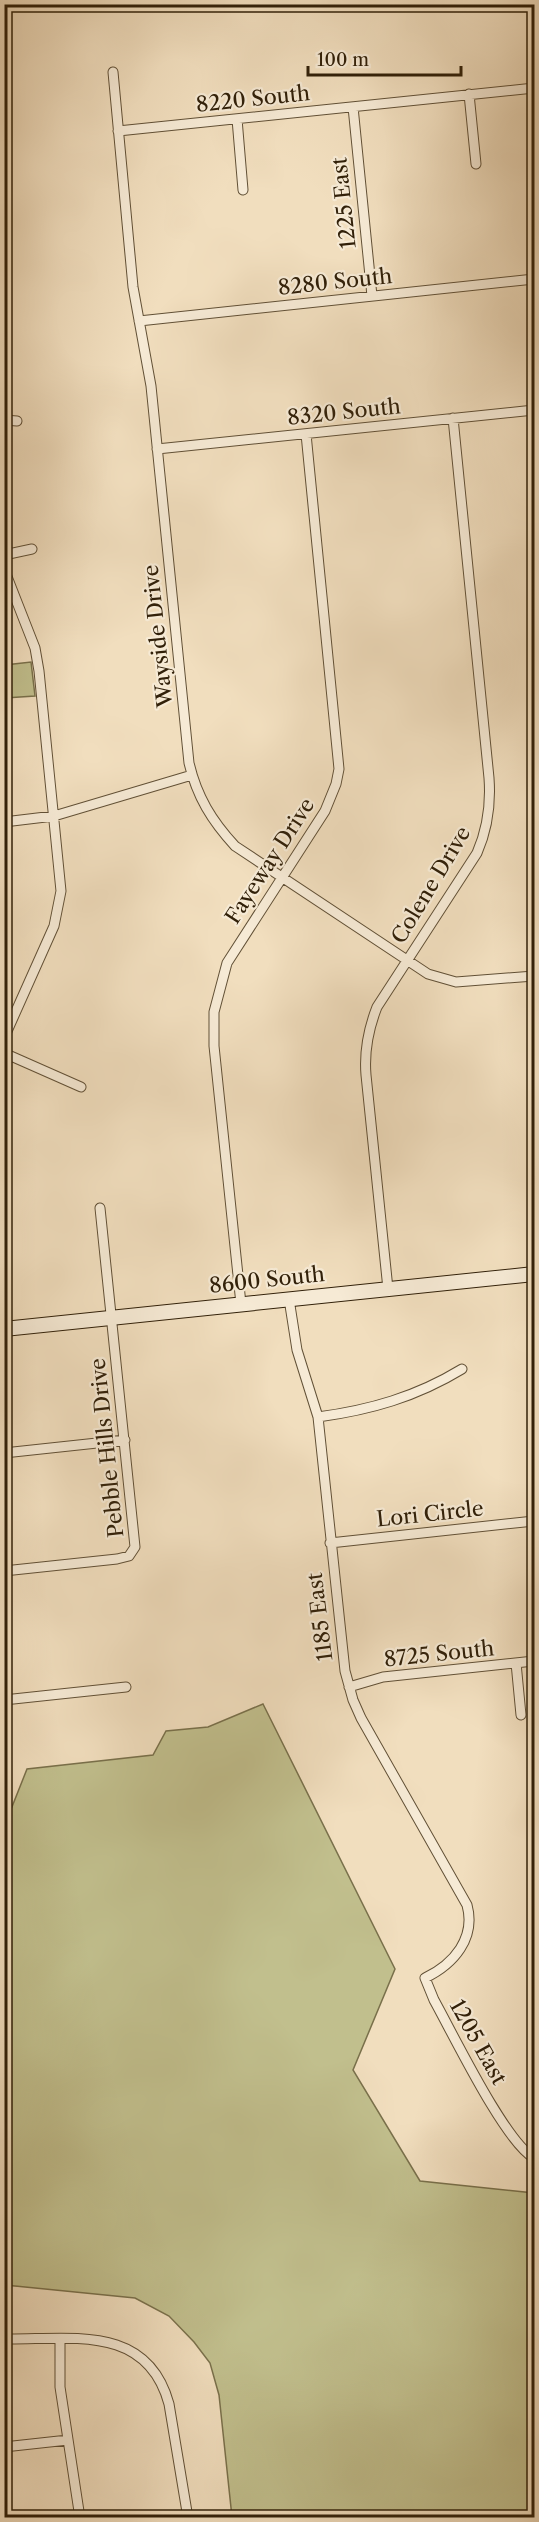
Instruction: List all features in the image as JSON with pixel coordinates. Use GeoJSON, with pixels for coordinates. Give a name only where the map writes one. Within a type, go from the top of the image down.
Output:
{"type":"FeatureCollection","features":[{"type":"Feature","properties":{"kind":"main road","name":"8600 South"},"geometry":{"type":"LineString","coordinates":[[4,1329],[534,1274]]}},
{"type":"Feature","properties":{"kind":"street","name":"Wayside Drive"},"geometry":{"type":"LineString","coordinates":[[113,72],[133,287],[148,365],[192,775],[198,794],[219,829],[235,846],[406,962],[428,974],[456,982],[534,976]]}},
{"type":"Feature","properties":{"kind":"street","name":"8220 South"},"geometry":{"type":"LineString","coordinates":[[118,131],[534,88]]}},
{"type":"Feature","properties":{"kind":"street"},"geometry":{"type":"LineString","coordinates":[[469,94],[476,164]]}},
{"type":"Feature","properties":{"kind":"street","name":"1225 East"},"geometry":{"type":"LineString","coordinates":[[353,107],[372,296]]}},
{"type":"Feature","properties":{"kind":"street"},"geometry":{"type":"LineString","coordinates":[[237,119],[243,190]]}},
{"type":"Feature","properties":{"kind":"street","name":"8280 South"},"geometry":{"type":"LineString","coordinates":[[139,321],[534,279]]}},
{"type":"Feature","properties":{"kind":"street","name":"8320 South"},"geometry":{"type":"LineString","coordinates":[[157,449],[534,410]]}},
{"type":"Feature","properties":{"kind":"street","name":"Colene Drive"},"geometry":{"type":"LineString","coordinates":[[388,1289],[365,1061],[368,1034],[377,1007],[477,853],[483,839],[490,808],[489,778],[453,418]]}},
{"type":"Feature","properties":{"kind":"street"},"geometry":{"type":"LineString","coordinates":[[4,420],[17,421]]}},
{"type":"Feature","properties":{"kind":"street","name":"Fayeway Drive"},"geometry":{"type":"LineString","coordinates":[[241,1304],[214,1046],[214,1012],[227,963],[325,811],[336,784],[339,769],[306,434]]}},
{"type":"Feature","properties":{"kind":"street"},"geometry":{"type":"LineString","coordinates":[[4,555],[32,549]]}},
{"type":"Feature","properties":{"kind":"street"},"geometry":{"type":"LineString","coordinates":[[4,569],[35,648],[61,880],[60,903],[54,926],[4,1038]]}},
{"type":"Feature","properties":{"kind":"street"},"geometry":{"type":"LineString","coordinates":[[4,822],[54,816],[192,775]]}},
{"type":"Feature","properties":{"kind":"street"},"geometry":{"type":"LineString","coordinates":[[4,1053],[81,1087]]}},
{"type":"Feature","properties":{"kind":"street","name":"Pebble Hills Drive"},"geometry":{"type":"LineString","coordinates":[[4,1571],[117,1559],[129,1556],[133,1552],[136,1541],[100,1208]]}},
{"type":"Feature","properties":{"kind":"street","name":"1185 East"},"geometry":{"type":"LineString","coordinates":[[289,1299],[297,1350],[318,1417],[330,1543],[348,1687],[361,1718],[467,1905],[470,1928],[459,1950],[439,1971],[425,1978]]}},
{"type":"Feature","properties":{"kind":"street"},"geometry":{"type":"LineString","coordinates":[[318,1417],[368,1409],[393,1402],[418,1393],[462,1370]]}},
{"type":"Feature","properties":{"kind":"street"},"geometry":{"type":"LineString","coordinates":[[4,1453],[125,1440]]}},
{"type":"Feature","properties":{"kind":"street","name":"Lori Circle"},"geometry":{"type":"LineString","coordinates":[[330,1543],[534,1521]]}},
{"type":"Feature","properties":{"kind":"street","name":"8725 South"},"geometry":{"type":"LineString","coordinates":[[348,1687],[383,1677],[534,1661]]}},
{"type":"Feature","properties":{"kind":"street"},"geometry":{"type":"LineString","coordinates":[[516,1663],[521,1715]]}},
{"type":"Feature","properties":{"kind":"street"},"geometry":{"type":"LineString","coordinates":[[4,1700],[126,1687]]}},
{"type":"Feature","properties":{"kind":"street","name":"1205 East"},"geometry":{"type":"LineString","coordinates":[[425,1978],[434,2000],[507,2130],[524,2151],[534,2158]]}},
{"type":"Feature","properties":{"kind":"street"},"geometry":{"type":"LineString","coordinates":[[4,2339],[104,2341],[126,2347],[148,2362],[165,2388],[188,2517]]}},
{"type":"Feature","properties":{"kind":"street"},"geometry":{"type":"LineString","coordinates":[[60,2340],[60,2387],[80,2517]]}},
{"type":"Feature","properties":{"kind":"street"},"geometry":{"type":"LineString","coordinates":[[4,2447],[68,2440]]}},
{"type":"Feature","properties":{"kind":"shaded area"},"geometry":{"type":"Polygon","coordinates":[[[31,662],[35,696],[5,698],[5,665],[31,662]]]}},
{"type":"Feature","properties":{"kind":"shaded area"},"geometry":{"type":"Polygon","coordinates":[[[263,1704],[395,1969],[353,2070],[420,2181],[534,2193],[534,2517],[232,2517],[219,2395],[210,2363],[169,2316],[135,2298],[5,2285],[4,1827],[27,1769],[153,1755],[166,1731],[208,1727],[263,1704]]]}}]}
